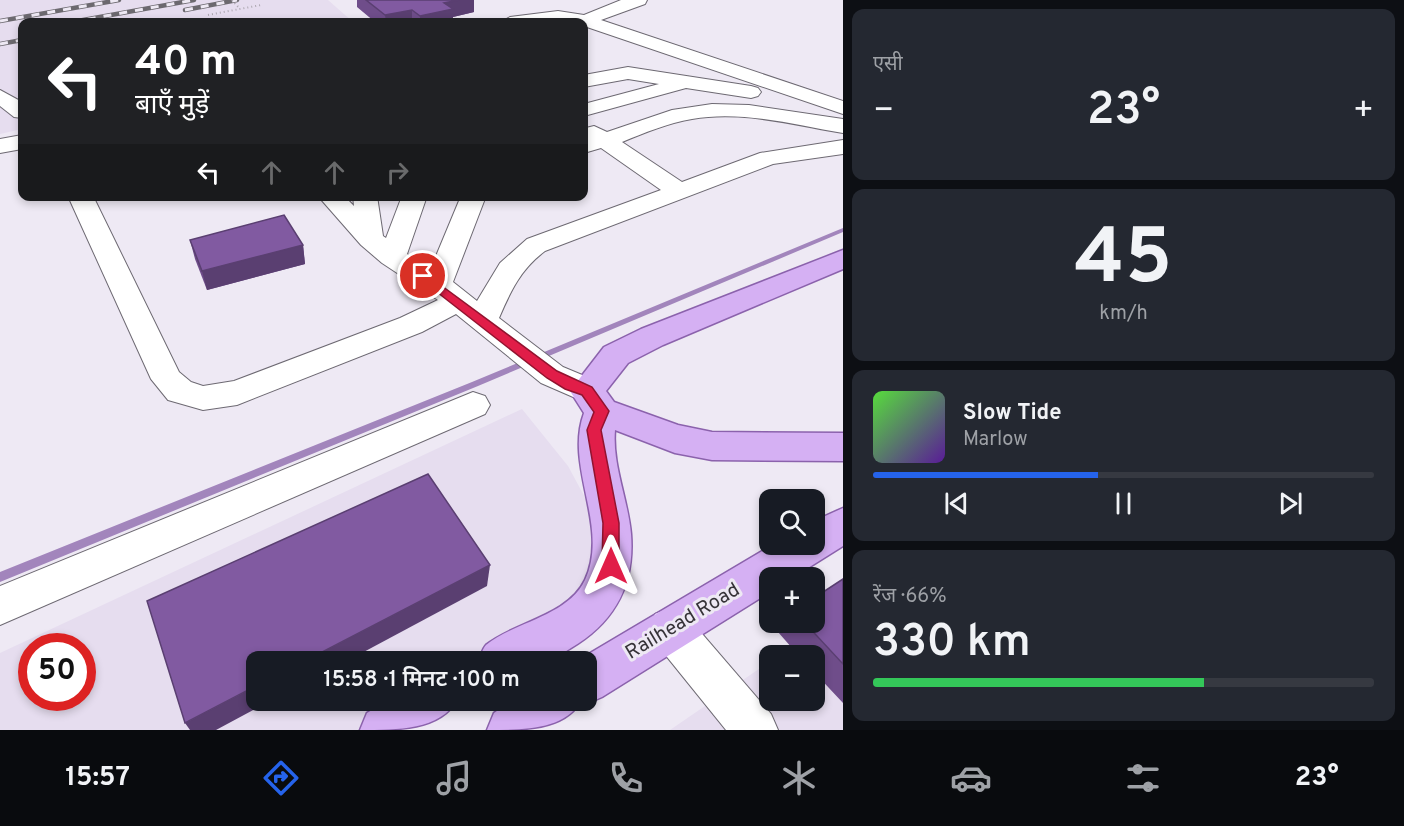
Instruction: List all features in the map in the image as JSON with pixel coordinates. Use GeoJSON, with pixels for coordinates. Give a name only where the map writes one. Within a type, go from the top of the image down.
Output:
{"type":"FeatureCollection","features":[{"type":"Feature","properties":{"kind":"main road"},"geometry":{"type":"LineString","coordinates":[[520,651],[585,613],[602,591],[611,566],[611,523],[594,430],[594,401],[616,355],[652,337],[843,259]]}},
{"type":"Feature","properties":{"kind":"main road"},"geometry":{"type":"LineString","coordinates":[[594,401],[675,440],[712,446],[843,447]]}},
{"type":"Feature","properties":{"kind":"main road","name":"Railhead Road"},"geometry":{"type":"LineString","coordinates":[[825,536],[843,525]]}},
{"type":"Feature","properties":{"kind":"main road","name":"Railhead Road"},"geometry":{"type":"LineString","coordinates":[[597,674],[793,555]]}},
{"type":"Feature","properties":{"kind":"main road"},"geometry":{"type":"LineString","coordinates":[[384,730],[416,711]]}},
{"type":"Feature","properties":{"kind":"main road"},"geometry":{"type":"LineString","coordinates":[[511,730],[540,711]]}},
{"type":"Feature","properties":{"kind":"street"},"geometry":{"type":"LineString","coordinates":[[588,20],[632,1]]}},
{"type":"Feature","properties":{"kind":"street"},"geometry":{"type":"LineString","coordinates":[[542,18],[558,16],[569,18]]}},
{"type":"Feature","properties":{"kind":"street"},"geometry":{"type":"LineString","coordinates":[[588,22],[839,106]]}},
{"type":"Feature","properties":{"kind":"street"},"geometry":{"type":"LineString","coordinates":[[588,80],[628,73],[839,106]]}},
{"type":"Feature","properties":{"kind":"street"},"geometry":{"type":"LineString","coordinates":[[588,109],[689,82]]}},
{"type":"Feature","properties":{"kind":"street"},"geometry":{"type":"LineString","coordinates":[[0,96],[18,109]]}},
{"type":"Feature","properties":{"kind":"street"},"geometry":{"type":"LineString","coordinates":[[594,143],[690,112],[710,110],[737,110],[843,126]]}},
{"type":"Feature","properties":{"kind":"street"},"geometry":{"type":"LineString","coordinates":[[0,146],[18,143]]}},
{"type":"Feature","properties":{"kind":"street"},"geometry":{"type":"LineString","coordinates":[[594,143],[677,190]]}},
{"type":"Feature","properties":{"kind":"street"},"geometry":{"type":"LineString","coordinates":[[487,323],[504,273],[519,257],[536,245],[677,190],[768,158],[843,147]]}},
{"type":"Feature","properties":{"kind":"street"},"geometry":{"type":"LineString","coordinates":[[83,201],[167,379],[180,391],[203,398],[256,387],[411,325],[448,293],[473,201]]}},
{"type":"Feature","properties":{"kind":"street"},"geometry":{"type":"LineString","coordinates":[[335,201],[370,239],[392,257],[448,293],[552,375],[594,401]]}},
{"type":"Feature","properties":{"kind":"street"},"geometry":{"type":"LineString","coordinates":[[366,201],[370,239]]}},
{"type":"Feature","properties":{"kind":"street"},"geometry":{"type":"LineString","coordinates":[[392,257],[413,201]]}},
{"type":"Feature","properties":{"kind":"street"},"geometry":{"type":"LineString","coordinates":[[0,606],[473,405]]}},
{"type":"Feature","properties":{"kind":"street"},"geometry":{"type":"LineString","coordinates":[[670,628],[755,730]]}},
{"type":"Feature","properties":{"kind":"path"},"geometry":{"type":"LineString","coordinates":[[232,0],[240,9]]}},
{"type":"Feature","properties":{"kind":"path"},"geometry":{"type":"LineString","coordinates":[[208,15],[261,5]]}},
{"type":"Feature","properties":{"kind":"shaded area"},"geometry":{"type":"Polygon","coordinates":[[[0,0],[328,0],[348,18],[18,18],[18,130],[0,134],[0,0]]]}},
{"type":"Feature","properties":{"kind":"shaded area"},"geometry":{"type":"Polygon","coordinates":[[[522,409],[568,466],[602,529],[582,611],[521,651],[246,651],[246,711],[420,711],[387,730],[0,730],[0,653],[18,645],[18,711],[96,711],[96,633],[43,633],[522,409]]]}},
{"type":"Feature","properties":{"kind":"shaded area"},"geometry":{"type":"Polygon","coordinates":[[[843,613],[843,730],[670,730],[759,669],[759,711],[825,711],[825,645],[795,645],[813,633],[825,633],[825,625],[843,613]]]}},
{"type":"Feature","properties":{"kind":"building"},"geometry":{"type":"Polygon","coordinates":[[[366,0],[459,0],[444,3],[453,9],[420,16],[412,10],[385,15],[366,0]]]}},
{"type":"Feature","properties":{"kind":"building"},"geometry":{"type":"Polygon","coordinates":[[[284,215],[303,245],[202,271],[190,240],[284,215]]]}},
{"type":"Feature","properties":{"kind":"building"},"geometry":{"type":"Polygon","coordinates":[[[428,474],[490,565],[324,651],[246,651],[246,691],[185,723],[147,601],[428,474]]]}},
{"type":"Feature","properties":{"kind":"building"},"geometry":{"type":"Polygon","coordinates":[[[843,579],[843,664],[814,633],[825,633],[825,591],[843,579]]]}},
{"type":"Feature","properties":{"kind":"waterway"},"geometry":{"type":"LineString","coordinates":[[0,577],[475,384],[843,230]]}},
{"type":"Feature","properties":{"kind":"railway"},"geometry":{"type":"LineString","coordinates":[[0,21],[119,0]]}},
{"type":"Feature","properties":{"kind":"railway"},"geometry":{"type":"LineString","coordinates":[[94,18],[194,0]]}},
{"type":"Feature","properties":{"kind":"railway"},"geometry":{"type":"LineString","coordinates":[[185,10],[237,0]]}},
{"type":"Feature","properties":{"kind":"railway"},"geometry":{"type":"LineString","coordinates":[[0,44],[18,41]]}},
{"type":"Feature","properties":{"kind":"route"},"geometry":{"type":"LineString","coordinates":[[423,276],[438,285],[552,375],[587,391],[602,411],[594,430],[596,454],[611,523],[611,566]]}}]}
